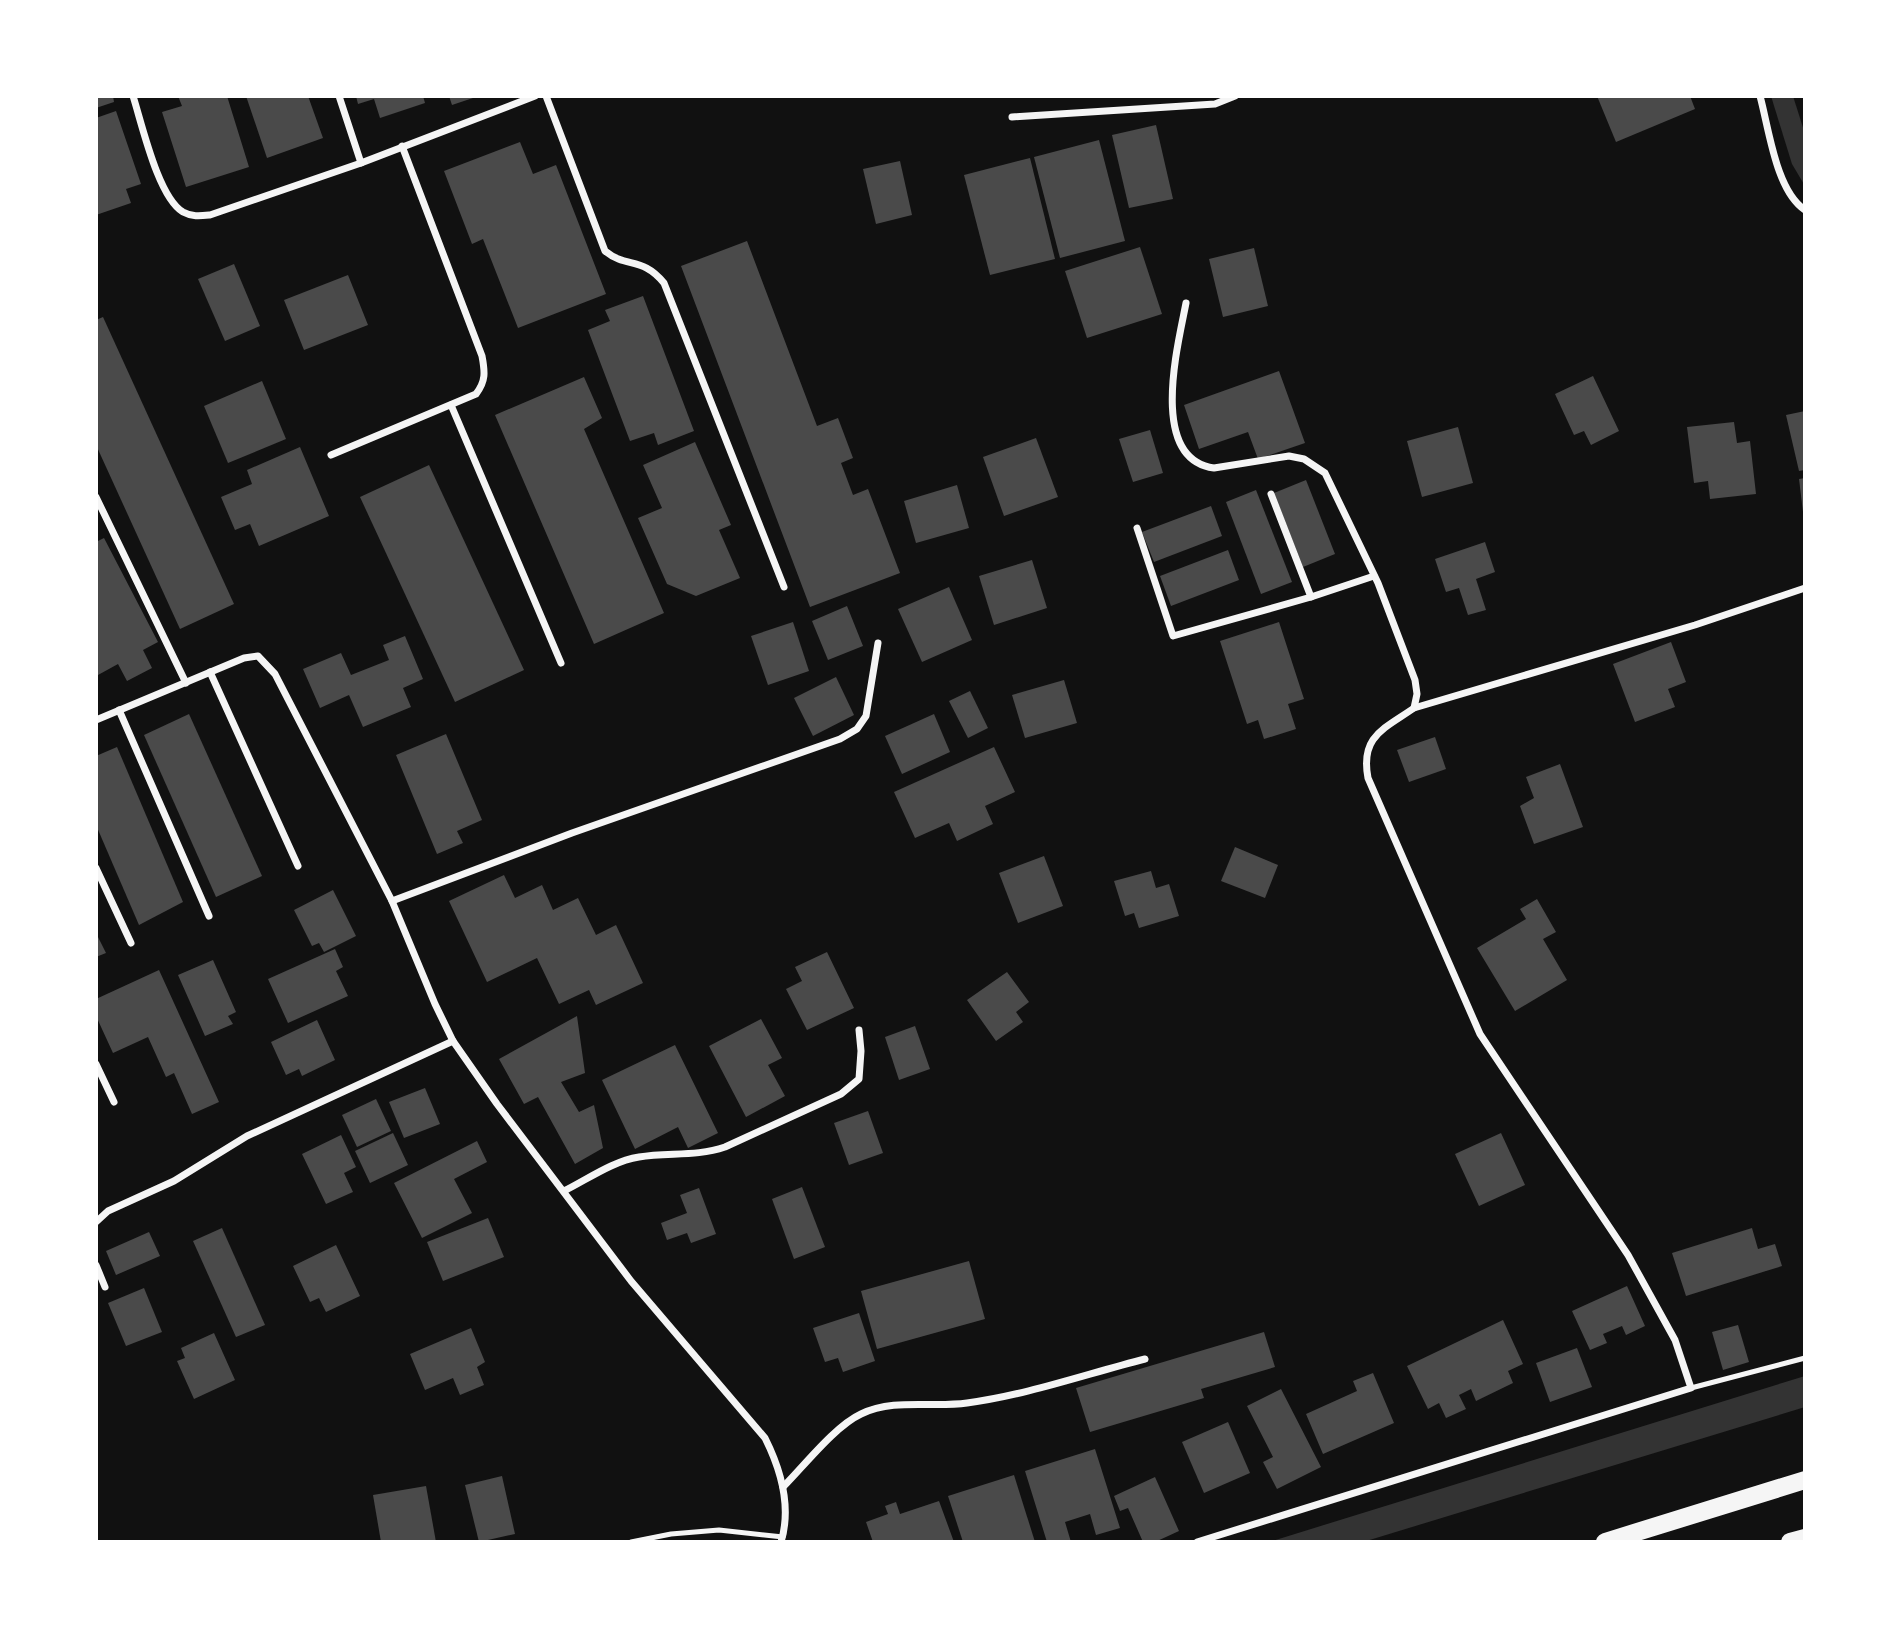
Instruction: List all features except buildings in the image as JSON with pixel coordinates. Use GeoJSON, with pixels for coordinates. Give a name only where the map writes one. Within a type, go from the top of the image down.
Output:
{"type":"FeatureCollection","features":[{"type":"Feature","properties":{"kind":"highway"},"geometry":{"type":"LineString","coordinates":[[1605,1542],[1805,1480]]}},
{"type":"Feature","properties":{"kind":"highway"},"geometry":{"type":"LineString","coordinates":[[1790,1542],[1805,1538]]}},
{"type":"Feature","properties":{"kind":"street"},"geometry":{"type":"LineString","coordinates":[[133,96],[162,185],[181,211],[194,216],[210,215],[361,163],[535,96]]}},
{"type":"Feature","properties":{"kind":"street"},"geometry":{"type":"LineString","coordinates":[[338,96],[361,163]]}},
{"type":"Feature","properties":{"kind":"street"},"geometry":{"type":"LineString","coordinates":[[547,96],[605,251],[615,259],[647,266],[664,283],[784,587]]}},
{"type":"Feature","properties":{"kind":"street"},"geometry":{"type":"LineString","coordinates":[[1013,117],[1215,104],[1235,96]]}},
{"type":"Feature","properties":{"kind":"street"},"geometry":{"type":"LineString","coordinates":[[1760,96],[1783,182],[1791,197],[1805,210]]}},
{"type":"Feature","properties":{"kind":"street"},"geometry":{"type":"LineString","coordinates":[[331,455],[476,394],[484,384],[482,356],[402,146]]}},
{"type":"Feature","properties":{"kind":"street"},"geometry":{"type":"LineString","coordinates":[[1186,303],[1174,368],[1172,402],[1175,436],[1187,452],[1204,466],[1214,468],[1289,456],[1304,459],[1325,473],[1374,576],[1415,680],[1417,694],[1414,708]]}},
{"type":"Feature","properties":{"kind":"street"},"geometry":{"type":"LineString","coordinates":[[451,405],[561,663]]}},
{"type":"Feature","properties":{"kind":"street"},"geometry":{"type":"LineString","coordinates":[[1270,494],[1311,597]]}},
{"type":"Feature","properties":{"kind":"street"},"geometry":{"type":"LineString","coordinates":[[96,497],[186,683]]}},
{"type":"Feature","properties":{"kind":"street"},"geometry":{"type":"LineString","coordinates":[[1136,528],[1173,636],[1311,597],[1374,576]]}},
{"type":"Feature","properties":{"kind":"street"},"geometry":{"type":"LineString","coordinates":[[1197,1542],[1691,1388],[1675,1340],[1628,1255],[1480,1034],[1368,778],[1365,764],[1370,743],[1377,733],[1414,708],[1695,625],[1805,588]]}},
{"type":"Feature","properties":{"kind":"street"},"geometry":{"type":"LineString","coordinates":[[391,901],[572,832],[840,738],[857,729],[866,716],[877,643]]}},
{"type":"Feature","properties":{"kind":"street"},"geometry":{"type":"LineString","coordinates":[[96,720],[244,658],[258,656],[275,674],[391,901],[453,1041],[497,1104],[651,1306],[765,1438],[783,1487],[786,1513],[782,1540]]}},
{"type":"Feature","properties":{"kind":"street"},"geometry":{"type":"LineString","coordinates":[[210,672],[298,866]]}},
{"type":"Feature","properties":{"kind":"street"},"geometry":{"type":"LineString","coordinates":[[119,710],[209,916]]}},
{"type":"Feature","properties":{"kind":"street"},"geometry":{"type":"LineString","coordinates":[[96,869],[131,943]]}},
{"type":"Feature","properties":{"kind":"street"},"geometry":{"type":"LineString","coordinates":[[564,1191],[626,1159],[709,1153],[841,1094],[859,1079],[859,1030]]}},
{"type":"Feature","properties":{"kind":"street"},"geometry":{"type":"LineString","coordinates":[[96,1222],[108,1211],[174,1181],[247,1136],[453,1041]]}},
{"type":"Feature","properties":{"kind":"street"},"geometry":{"type":"LineString","coordinates":[[96,1064],[114,1102]]}},
{"type":"Feature","properties":{"kind":"street"},"geometry":{"type":"LineString","coordinates":[[96,1265],[105,1287]]}},
{"type":"Feature","properties":{"kind":"street"},"geometry":{"type":"LineString","coordinates":[[783,1487],[842,1426],[859,1414],[880,1406],[966,1403],[1144,1359]]}},
{"type":"Feature","properties":{"kind":"lane"},"geometry":{"type":"LineString","coordinates":[[1691,1388],[1805,1358]]}},
{"type":"Feature","properties":{"kind":"lane"},"geometry":{"type":"LineString","coordinates":[[636,1541],[671,1534],[719,1530],[782,1540]]}},
{"type":"Feature","properties":{"kind":"shaded area"},"geometry":{"type":"Polygon","coordinates":[[[1771,96],[1793,96],[1805,134],[1805,186],[1792,164],[1771,96]]]}},
{"type":"Feature","properties":{"kind":"shaded area"},"geometry":{"type":"Polygon","coordinates":[[[1805,1376],[1805,1407],[1363,1542],[1269,1542],[1805,1376]]]}}]}
